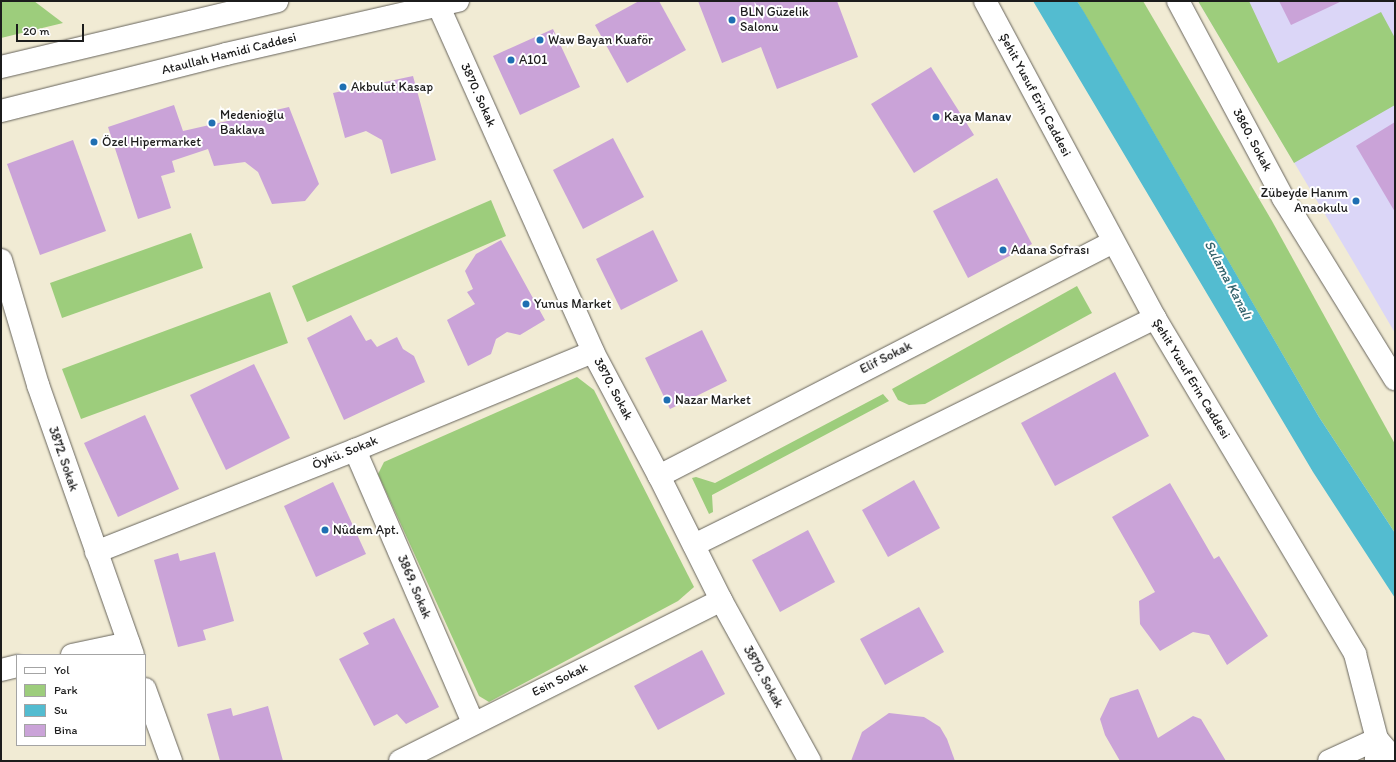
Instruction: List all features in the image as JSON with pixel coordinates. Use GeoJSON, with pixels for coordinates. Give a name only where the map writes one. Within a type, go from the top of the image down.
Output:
{"type":"FeatureCollection","features":[{"type":"Feature","properties":{"kind":"street"},"geometry":{"type":"LineString","coordinates":[[1,67],[277,1]]}},
{"type":"Feature","properties":{"kind":"street","name":"Şehit Yusuf Erin Caddesi"},"geometry":{"type":"LineString","coordinates":[[985,1],[1155,318],[1355,654],[1377,739],[1376,761]]}},
{"type":"Feature","properties":{"kind":"street","name":"3860. Sokak"},"geometry":{"type":"LineString","coordinates":[[1178,1],[1283,198],[1395,378]]}},
{"type":"Feature","properties":{"kind":"street","name":"Ataullah Hamidi Caddesi"},"geometry":{"type":"LineString","coordinates":[[1,111],[226,54],[448,4]]}},
{"type":"Feature","properties":{"kind":"street","name":"3870. Sokak"},"geometry":{"type":"LineString","coordinates":[[448,4],[593,352],[659,476],[721,600],[810,761]]}},
{"type":"Feature","properties":{"kind":"street","name":"Elif Sokak"},"geometry":{"type":"LineString","coordinates":[[659,476],[1113,242]]}},
{"type":"Feature","properties":{"kind":"street","name":"3872. Sokak"},"geometry":{"type":"LineString","coordinates":[[1,260],[38,385],[131,649]]}},
{"type":"Feature","properties":{"kind":"street"},"geometry":{"type":"LineString","coordinates":[[694,545],[1155,318]]}},
{"type":"Feature","properties":{"kind":"street","name":"Öykü. Sokak"},"geometry":{"type":"LineString","coordinates":[[96,552],[355,450],[593,352]]}},
{"type":"Feature","properties":{"kind":"street","name":"3869. Sokak"},"geometry":{"type":"LineString","coordinates":[[355,450],[473,723]]}},
{"type":"Feature","properties":{"kind":"street","name":"Esin Sokak"},"geometry":{"type":"LineString","coordinates":[[400,761],[473,723],[721,600]]}},
{"type":"Feature","properties":{"kind":"street"},"geometry":{"type":"LineString","coordinates":[[82,654],[131,649]]}},
{"type":"Feature","properties":{"kind":"street"},"geometry":{"type":"LineString","coordinates":[[1,670],[16,666]]}},
{"type":"Feature","properties":{"kind":"street"},"geometry":{"type":"LineString","coordinates":[[146,692],[171,761]]}},
{"type":"Feature","properties":{"kind":"street"},"geometry":{"type":"LineString","coordinates":[[1329,761],[1377,739],[1395,760]]}},
{"type":"Feature","properties":{"kind":"shaded area"},"geometry":{"type":"Polygon","coordinates":[[[1198,1],[1395,1],[1395,333],[1354,263],[1198,1]]]}},
{"type":"Feature","properties":{"kind":"green space"},"geometry":{"type":"Polygon","coordinates":[[[1,1],[34,1],[63,23],[1,38],[1,1]]]}},
{"type":"Feature","properties":{"kind":"green space"},"geometry":{"type":"Polygon","coordinates":[[[1077,1],[1143,1],[1272,221],[1395,444],[1395,533],[1319,417],[1077,1]]]}},
{"type":"Feature","properties":{"kind":"green space"},"geometry":{"type":"Polygon","coordinates":[[[1198,1],[1249,1],[1278,63],[1381,12],[1395,38],[1395,105],[1294,163],[1198,1]]]}},
{"type":"Feature","properties":{"kind":"green space"},"geometry":{"type":"Polygon","coordinates":[[[491,200],[506,236],[307,322],[292,286],[491,200]]]}},
{"type":"Feature","properties":{"kind":"green space"},"geometry":{"type":"Polygon","coordinates":[[[191,233],[203,268],[62,318],[50,283],[191,233]]]}},
{"type":"Feature","properties":{"kind":"green space"},"geometry":{"type":"Polygon","coordinates":[[[1077,286],[1092,313],[925,404],[909,405],[898,400],[892,389],[1077,286]]]}},
{"type":"Feature","properties":{"kind":"green space"},"geometry":{"type":"Polygon","coordinates":[[[270,292],[288,343],[81,419],[62,369],[270,292]]]}},
{"type":"Feature","properties":{"kind":"green space"},"geometry":{"type":"Polygon","coordinates":[[[577,377],[594,390],[694,587],[678,601],[489,702],[479,696],[378,474],[384,462],[577,377]]]}},
{"type":"Feature","properties":{"kind":"green space"},"geometry":{"type":"Polygon","coordinates":[[[883,394],[889,401],[712,495],[713,512],[709,514],[692,478],[696,477],[715,483],[883,394]]]}},
{"type":"Feature","properties":{"kind":"water","name":"Sulama Kanalı"},"geometry":{"type":"Polygon","coordinates":[[[1033,1],[1077,1],[1084,12],[1319,417],[1395,533],[1395,598],[1313,472],[1033,1]]]}},
{"type":"Feature","properties":{"kind":"building"},"geometry":{"type":"Polygon","coordinates":[[[639,1],[659,1],[686,50],[627,83],[595,25],[639,1]]]}},
{"type":"Feature","properties":{"kind":"building"},"geometry":{"type":"Polygon","coordinates":[[[698,1],[837,1],[858,57],[777,89],[761,47],[722,63],[698,1]]]}},
{"type":"Feature","properties":{"kind":"building"},"geometry":{"type":"Polygon","coordinates":[[[1279,1],[1342,1],[1291,25],[1279,1]]]}},
{"type":"Feature","properties":{"kind":"building"},"geometry":{"type":"Polygon","coordinates":[[[553,29],[580,87],[520,115],[493,56],[553,29]]]}},
{"type":"Feature","properties":{"kind":"building"},"geometry":{"type":"Polygon","coordinates":[[[931,67],[974,135],[914,173],[871,104],[931,67]]]}},
{"type":"Feature","properties":{"kind":"building"},"geometry":{"type":"Polygon","coordinates":[[[413,76],[436,160],[391,174],[382,140],[366,131],[345,138],[333,93],[413,76]]]}},
{"type":"Feature","properties":{"kind":"building"},"geometry":{"type":"Polygon","coordinates":[[[174,105],[183,131],[289,107],[319,184],[305,201],[272,204],[258,172],[245,162],[214,166],[208,149],[172,161],[175,172],[161,176],[171,208],[138,219],[108,127],[174,105]]]}},
{"type":"Feature","properties":{"kind":"building"},"geometry":{"type":"Polygon","coordinates":[[[1395,122],[1395,212],[1356,146],[1395,122]]]}},
{"type":"Feature","properties":{"kind":"building"},"geometry":{"type":"Polygon","coordinates":[[[613,138],[644,197],[583,229],[553,170],[613,138]]]}},
{"type":"Feature","properties":{"kind":"building"},"geometry":{"type":"Polygon","coordinates":[[[73,140],[106,231],[40,255],[7,164],[73,140]]]}},
{"type":"Feature","properties":{"kind":"building"},"geometry":{"type":"Polygon","coordinates":[[[997,178],[1032,244],[968,278],[933,211],[997,178]]]}},
{"type":"Feature","properties":{"kind":"building"},"geometry":{"type":"Polygon","coordinates":[[[653,230],[678,281],[621,310],[596,259],[653,230]]]}},
{"type":"Feature","properties":{"kind":"building"},"geometry":{"type":"Polygon","coordinates":[[[501,240],[545,320],[520,335],[507,332],[496,339],[491,354],[468,366],[447,320],[475,304],[467,292],[473,289],[465,271],[476,254],[501,240]]]}},
{"type":"Feature","properties":{"kind":"building"},"geometry":{"type":"Polygon","coordinates":[[[351,315],[366,341],[371,339],[377,347],[397,337],[403,349],[414,356],[425,382],[344,420],[307,338],[351,315]]]}},
{"type":"Feature","properties":{"kind":"building"},"geometry":{"type":"Polygon","coordinates":[[[702,330],[727,381],[670,409],[645,358],[702,330]]]}},
{"type":"Feature","properties":{"kind":"building"},"geometry":{"type":"Polygon","coordinates":[[[254,364],[290,438],[226,470],[190,395],[254,364]]]}},
{"type":"Feature","properties":{"kind":"building"},"geometry":{"type":"Polygon","coordinates":[[[1115,372],[1149,436],[1055,486],[1021,423],[1115,372]]]}},
{"type":"Feature","properties":{"kind":"building"},"geometry":{"type":"Polygon","coordinates":[[[145,415],[179,489],[118,517],[84,443],[145,415]]]}},
{"type":"Feature","properties":{"kind":"building"},"geometry":{"type":"Polygon","coordinates":[[[914,480],[940,528],[888,557],[862,510],[914,480]]]}},
{"type":"Feature","properties":{"kind":"building","name":"Nûdem Apt."},"geometry":{"type":"Polygon","coordinates":[[[333,482],[366,554],[316,577],[284,506],[333,482]]]}},
{"type":"Feature","properties":{"kind":"building"},"geometry":{"type":"Polygon","coordinates":[[[1170,483],[1214,559],[1219,556],[1268,636],[1227,665],[1209,635],[1193,632],[1160,651],[1140,624],[1139,601],[1155,592],[1112,517],[1170,483]]]}},
{"type":"Feature","properties":{"kind":"building"},"geometry":{"type":"Polygon","coordinates":[[[808,530],[835,582],[780,612],[752,560],[808,530]]]}},
{"type":"Feature","properties":{"kind":"building"},"geometry":{"type":"Polygon","coordinates":[[[215,552],[234,621],[203,630],[206,640],[178,647],[154,560],[178,553],[180,561],[215,552]]]}},
{"type":"Feature","properties":{"kind":"building"},"geometry":{"type":"Polygon","coordinates":[[[919,607],[944,652],[885,685],[860,639],[919,607]]]}},
{"type":"Feature","properties":{"kind":"building"},"geometry":{"type":"Polygon","coordinates":[[[394,618],[439,707],[406,724],[397,714],[374,726],[339,659],[369,644],[363,633],[394,618]]]}},
{"type":"Feature","properties":{"kind":"building"},"geometry":{"type":"Polygon","coordinates":[[[702,650],[725,694],[658,730],[634,686],[702,650]]]}},
{"type":"Feature","properties":{"kind":"building"},"geometry":{"type":"Polygon","coordinates":[[[1138,689],[1158,738],[1193,716],[1201,719],[1226,761],[1120,761],[1105,735],[1100,719],[1110,698],[1138,689]]]}},
{"type":"Feature","properties":{"kind":"building"},"geometry":{"type":"Polygon","coordinates":[[[268,706],[283,761],[220,761],[207,714],[231,708],[233,716],[268,706]]]}},
{"type":"Feature","properties":{"kind":"building"},"geometry":{"type":"Polygon","coordinates":[[[889,713],[924,717],[940,727],[947,739],[955,761],[851,761],[862,732],[889,713]]]}},
{"type":"Feature","properties":{"kind":"place","name":"BLN Güzelik Salonu"},"geometry":{"type":"Point","coordinates":[732,20]}},
{"type":"Feature","properties":{"kind":"place","name":"Waw Bayan Kuaför"},"geometry":{"type":"Point","coordinates":[540,40]}},
{"type":"Feature","properties":{"kind":"place","name":"A101"},"geometry":{"type":"Point","coordinates":[511,60]}},
{"type":"Feature","properties":{"kind":"place","name":"Akbulut Kasap"},"geometry":{"type":"Point","coordinates":[343,87]}},
{"type":"Feature","properties":{"kind":"place","name":"Kaya Manav"},"geometry":{"type":"Point","coordinates":[936,117]}},
{"type":"Feature","properties":{"kind":"place","name":"Medenioğlu Baklava"},"geometry":{"type":"Point","coordinates":[212,123]}},
{"type":"Feature","properties":{"kind":"place","name":"Özel Hipermarket"},"geometry":{"type":"Point","coordinates":[94,142]}},
{"type":"Feature","properties":{"kind":"place","name":"Zübeyde Hanım Anaokulu"},"geometry":{"type":"Point","coordinates":[1356,201]}},
{"type":"Feature","properties":{"kind":"place","name":"Adana Sofrası"},"geometry":{"type":"Point","coordinates":[1003,250]}},
{"type":"Feature","properties":{"kind":"place","name":"Yunus Market"},"geometry":{"type":"Point","coordinates":[526,304]}},
{"type":"Feature","properties":{"kind":"place","name":"Nazar Market"},"geometry":{"type":"Point","coordinates":[667,400]}},
{"type":"Feature","properties":{"kind":"place","name":"Nûdem Apt."},"geometry":{"type":"Point","coordinates":[325,530]}}]}
